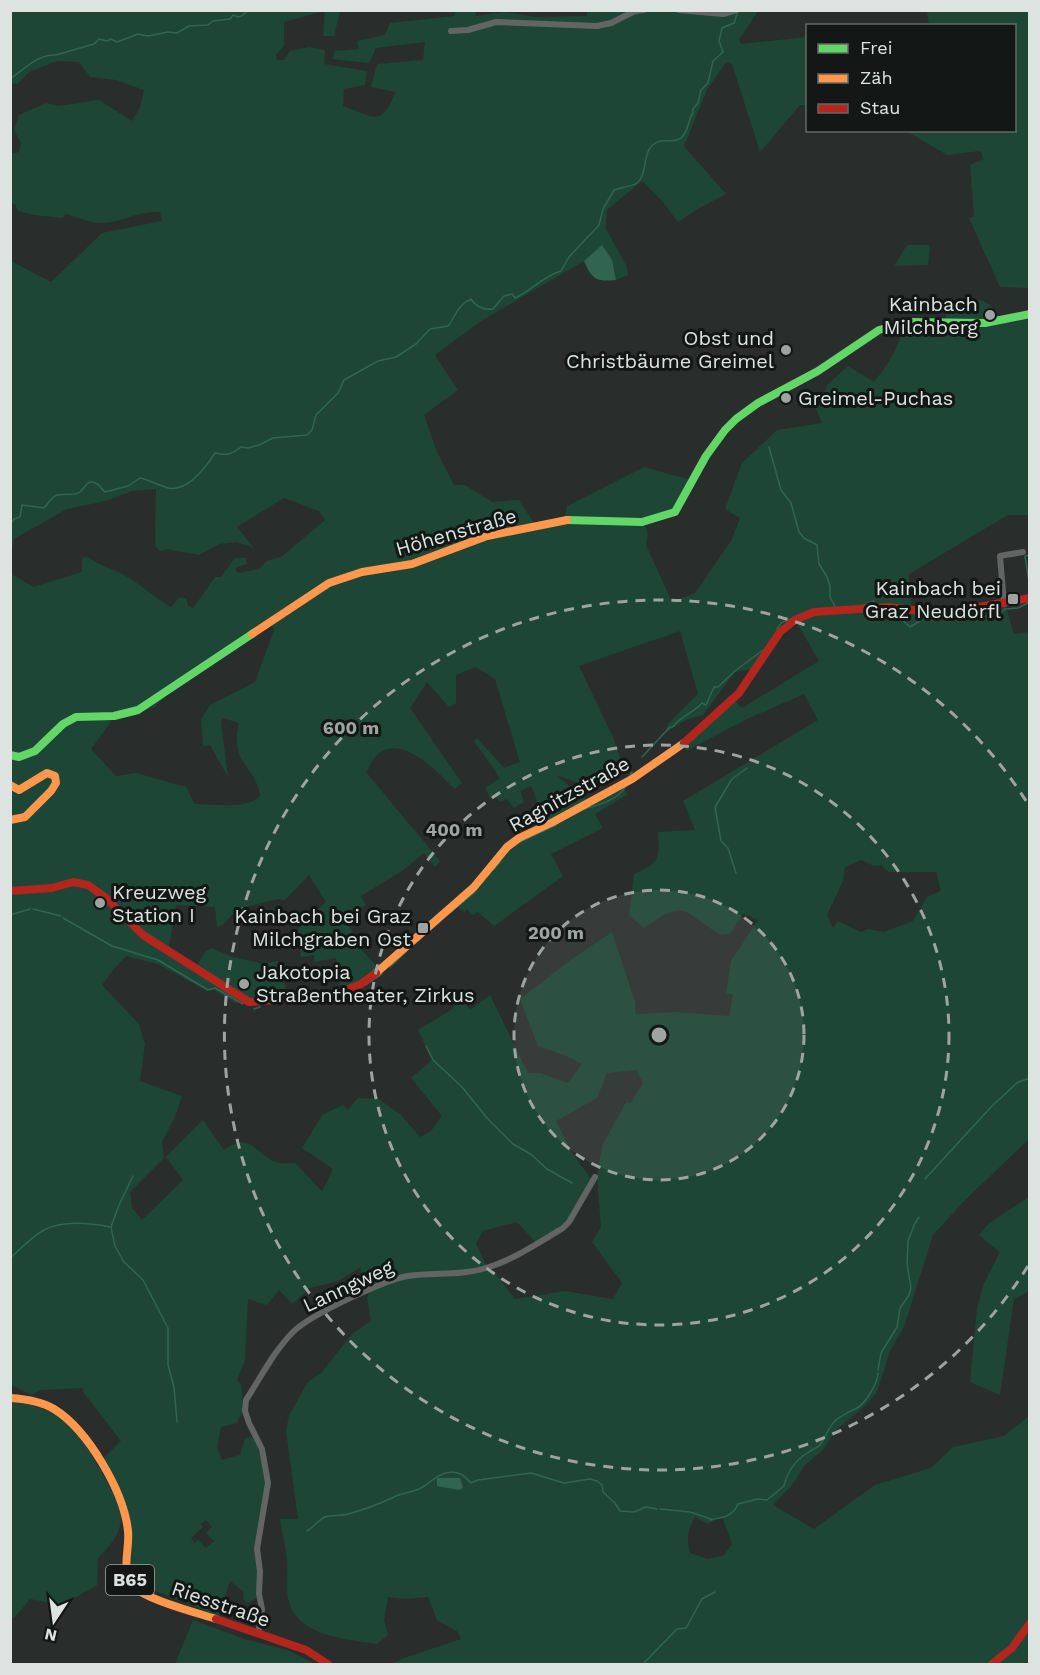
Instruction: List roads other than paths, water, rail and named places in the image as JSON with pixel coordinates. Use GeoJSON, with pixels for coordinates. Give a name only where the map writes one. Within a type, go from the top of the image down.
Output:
{"type":"FeatureCollection","features":[{"type":"Feature","properties":{"kind":"main road","name":"Höhenstraße"},"geometry":{"type":"LineString","coordinates":[[10,755],[17,758],[43,746],[60,726],[71,719],[86,714],[120,715],[138,710],[329,583],[362,572],[411,564],[488,536],[562,520],[642,522],[675,512],[725,427],[747,409],[818,371],[891,325],[911,322],[986,323],[1029,314]]}},
{"type":"Feature","properties":{"kind":"main road","name":"Ragnitzstraße"},"geometry":{"type":"LineString","coordinates":[[10,891],[52,888],[73,882],[88,885],[106,898],[143,935],[249,1002],[338,993],[361,984],[383,969],[415,937],[474,887],[507,847],[519,838],[632,780],[682,744],[739,693],[780,632],[795,620],[814,612],[889,607],[921,611],[962,610],[1029,598]]}},
{"type":"Feature","properties":{"kind":"main road"},"geometry":{"type":"LineString","coordinates":[[10,785],[19,790],[30,786],[39,776],[47,773],[55,776],[56,783],[25,817],[10,820]]}},
{"type":"Feature","properties":{"kind":"main road","name":"Riesstraße"},"geometry":{"type":"LineString","coordinates":[[10,1398],[33,1401],[54,1409],[68,1420],[91,1447],[108,1477],[128,1529],[129,1577],[134,1588],[154,1598],[306,1650],[328,1665]]}},
{"type":"Feature","properties":{"kind":"main road"},"geometry":{"type":"LineString","coordinates":[[992,1665],[1012,1648],[1029,1623]]}},
{"type":"Feature","properties":{"kind":"street"},"geometry":{"type":"LineString","coordinates":[[451,31],[468,30],[496,22],[597,26],[611,23],[635,11],[644,10]]}},
{"type":"Feature","properties":{"kind":"street"},"geometry":{"type":"LineString","coordinates":[[679,10],[723,14],[736,11]]}},
{"type":"Feature","properties":{"kind":"street"},"geometry":{"type":"LineString","coordinates":[[1004,604],[1000,556],[1023,552]]}},
{"type":"Feature","properties":{"kind":"street","name":"Lanngweg"},"geometry":{"type":"LineString","coordinates":[[258,1634],[262,1609],[256,1549],[268,1483],[262,1449],[249,1423],[245,1405],[270,1362],[293,1332],[310,1318],[382,1284],[410,1276],[475,1271],[515,1257],[569,1222],[594,1177]]}},
{"type":"Feature","properties":{"kind":"waterway"},"geometry":{"type":"LineString","coordinates":[[10,79],[43,57],[94,44],[99,39],[107,41],[111,39],[117,42],[138,34],[148,36],[168,32],[177,33],[189,26],[208,25],[213,21],[230,19],[233,15],[241,16],[250,10]]}},
{"type":"Feature","properties":{"kind":"waterway"},"geometry":{"type":"LineString","coordinates":[[10,524],[14,519],[20,517],[22,505],[44,508],[55,496],[72,495],[81,491],[90,482],[97,484],[105,492],[128,486],[140,478],[168,488],[175,488],[183,486],[196,477],[215,453],[229,454],[241,447],[259,445],[273,438],[307,435],[312,430],[316,415],[338,393],[344,380],[378,361],[396,357],[416,344],[430,329],[448,326],[460,307],[467,301],[471,299],[480,307],[493,309],[504,296],[512,294],[515,298],[548,276],[561,271],[569,257],[599,225],[603,209],[614,190],[635,184],[640,179],[650,148],[657,142],[678,140],[684,136],[701,90],[708,83],[713,61],[723,52],[719,41],[722,28],[734,23],[737,14]]}},
{"type":"Feature","properties":{"kind":"waterway"},"geometry":{"type":"LineString","coordinates":[[769,447],[781,490],[791,503],[799,532],[804,538],[817,545],[819,564],[827,577],[830,597],[836,608]]}},
{"type":"Feature","properties":{"kind":"waterway"},"geometry":{"type":"LineString","coordinates":[[1030,555],[1025,556],[1030,588]]}},
{"type":"Feature","properties":{"kind":"waterway"},"geometry":{"type":"LineString","coordinates":[[864,605],[874,601],[875,603]]}},
{"type":"Feature","properties":{"kind":"waterway"},"geometry":{"type":"LineString","coordinates":[[884,611],[899,617],[910,627],[923,619],[934,620],[943,615],[953,619],[968,615],[972,618],[997,615],[1005,609],[1018,608],[1030,602]]}},
{"type":"Feature","properties":{"kind":"waterway"},"geometry":{"type":"LineString","coordinates":[[777,629],[781,623],[790,619]]}},
{"type":"Feature","properties":{"kind":"waterway"},"geometry":{"type":"LineString","coordinates":[[642,757],[669,728],[702,703],[706,705],[714,687],[718,687],[763,650]]}},
{"type":"Feature","properties":{"kind":"waterway"},"geometry":{"type":"LineString","coordinates":[[736,873],[728,848],[721,841],[715,807],[732,779],[747,768]]}},
{"type":"Feature","properties":{"kind":"waterway"},"geometry":{"type":"LineString","coordinates":[[629,777],[632,772]]}},
{"type":"Feature","properties":{"kind":"waterway"},"geometry":{"type":"LineString","coordinates":[[584,809],[613,798],[626,786]]}},
{"type":"Feature","properties":{"kind":"waterway"},"geometry":{"type":"LineString","coordinates":[[520,842],[556,825]]}},
{"type":"Feature","properties":{"kind":"waterway"},"geometry":{"type":"LineString","coordinates":[[493,870],[500,862]]}},
{"type":"Feature","properties":{"kind":"waterway"},"geometry":{"type":"LineString","coordinates":[[451,912],[475,892]]}},
{"type":"Feature","properties":{"kind":"waterway"},"geometry":{"type":"LineString","coordinates":[[10,915],[30,909]]}},
{"type":"Feature","properties":{"kind":"waterway"},"geometry":{"type":"LineString","coordinates":[[33,909],[61,916]]}},
{"type":"Feature","properties":{"kind":"waterway"},"geometry":{"type":"LineString","coordinates":[[63,918],[112,946],[158,960],[208,990],[215,988],[243,1004]]}},
{"type":"Feature","properties":{"kind":"waterway"},"geometry":{"type":"LineString","coordinates":[[418,941],[426,933]]}},
{"type":"Feature","properties":{"kind":"waterway"},"geometry":{"type":"LineString","coordinates":[[390,967],[411,947]]}},
{"type":"Feature","properties":{"kind":"waterway"},"geometry":{"type":"LineString","coordinates":[[366,985],[382,974]]}},
{"type":"Feature","properties":{"kind":"waterway"},"geometry":{"type":"LineString","coordinates":[[301,1002],[315,1003],[331,998]]}},
{"type":"Feature","properties":{"kind":"waterway"},"geometry":{"type":"LineString","coordinates":[[254,1009],[260,1007]]}},
{"type":"Feature","properties":{"kind":"waterway"},"geometry":{"type":"LineString","coordinates":[[426,1046],[433,1060],[462,1087],[487,1118],[513,1144],[532,1155],[547,1169],[572,1183]]}},
{"type":"Feature","properties":{"kind":"waterway"},"geometry":{"type":"LineString","coordinates":[[925,1179],[991,1107],[1018,1082],[1030,1078]]}},
{"type":"Feature","properties":{"kind":"waterway"},"geometry":{"type":"LineString","coordinates":[[133,1176],[111,1227],[115,1246],[124,1262],[143,1280],[168,1328],[168,1365],[174,1387],[177,1422]]}},
{"type":"Feature","properties":{"kind":"waterway"},"geometry":{"type":"LineString","coordinates":[[878,1370],[881,1353],[897,1327],[900,1308],[911,1288],[907,1264],[908,1241],[919,1217]]}},
{"type":"Feature","properties":{"kind":"waterway"},"geometry":{"type":"LineString","coordinates":[[10,1258],[35,1236],[51,1227],[77,1223],[110,1227]]}},
{"type":"Feature","properties":{"kind":"waterway"},"geometry":{"type":"LineString","coordinates":[[710,1520],[730,1514],[738,1504],[758,1499],[767,1500],[784,1486],[795,1463],[819,1446],[834,1422],[864,1402],[878,1373]]}},
{"type":"Feature","properties":{"kind":"waterway"},"geometry":{"type":"LineString","coordinates":[[307,1531],[325,1517],[345,1515],[365,1509],[419,1489],[438,1476],[452,1472],[460,1474],[471,1483],[478,1480],[531,1473],[564,1483],[590,1479],[602,1485],[603,1492],[620,1511],[634,1512],[646,1507],[657,1509]]}},
{"type":"Feature","properties":{"kind":"waterway"},"geometry":{"type":"LineString","coordinates":[[660,1509],[690,1512],[711,1519]]}},
{"type":"Feature","properties":{"kind":"waterway"},"geometry":{"type":"LineString","coordinates":[[643,1664],[677,1629],[686,1628],[702,1599],[715,1592]]}},
{"type":"Feature","properties":{"kind":"place","name":"Kainbach Milchberg"},"geometry":{"type":"Point","coordinates":[990,315]}},
{"type":"Feature","properties":{"kind":"place","name":"Obst und Christbäume Greimel"},"geometry":{"type":"Point","coordinates":[786,350]}},
{"type":"Feature","properties":{"kind":"place","name":"Greimel-Puchas"},"geometry":{"type":"Point","coordinates":[786,398]}},
{"type":"Feature","properties":{"kind":"place","name":"Kainbach bei Graz Neudörfl"},"geometry":{"type":"Point","coordinates":[1013,599]}},
{"type":"Feature","properties":{"kind":"place","name":"Kreuzweg Station I"},"geometry":{"type":"Point","coordinates":[100,903]}},
{"type":"Feature","properties":{"kind":"place","name":"Kainbach bei Graz Milchgraben Ost"},"geometry":{"type":"Point","coordinates":[423,928]}},
{"type":"Feature","properties":{"kind":"place","name":"Jakotopia Straßentheater, Zirkus"},"geometry":{"type":"Point","coordinates":[244,984]}}]}
